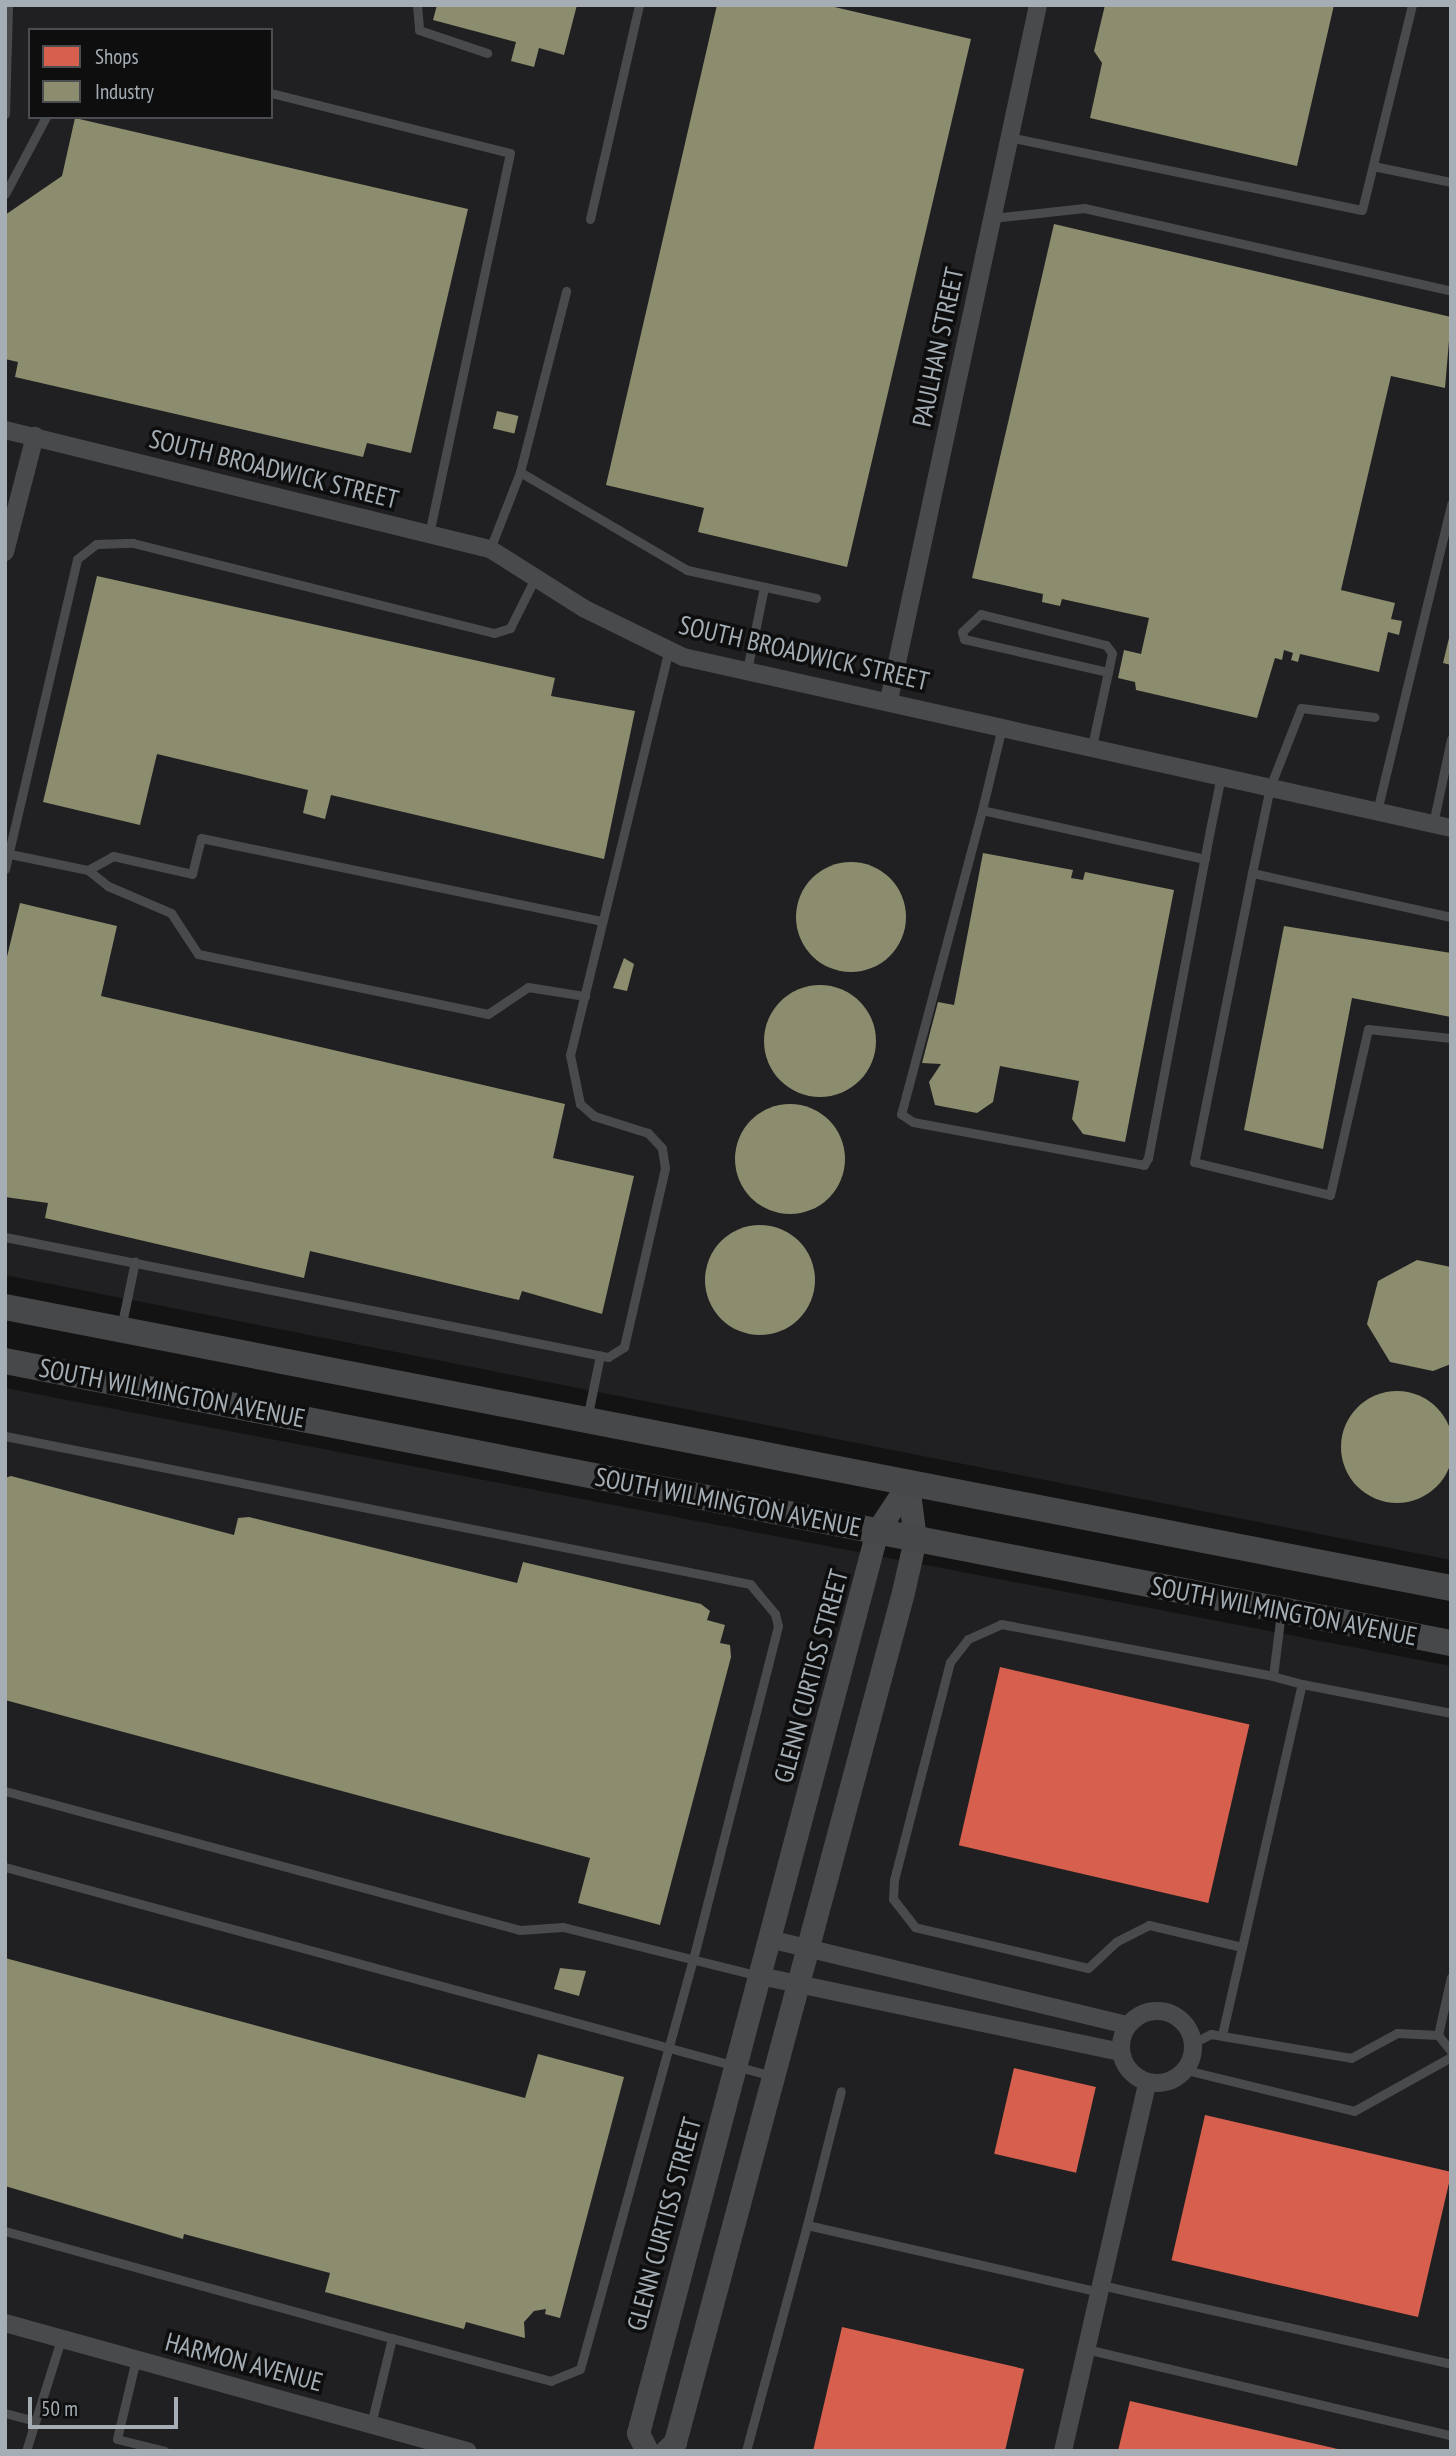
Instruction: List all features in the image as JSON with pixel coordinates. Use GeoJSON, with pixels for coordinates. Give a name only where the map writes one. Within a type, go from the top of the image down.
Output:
{"type":"FeatureCollection","features":[{"type":"Feature","properties":{"kind":"main road","name":"SOUTH WILMINGTON AVENUE"},"geometry":{"type":"LineString","coordinates":[[5,1307],[1451,1588]]}},
{"type":"Feature","properties":{"kind":"main road","name":"SOUTH WILMINGTON AVENUE"},"geometry":{"type":"LineString","coordinates":[[5,1361],[1451,1643]]}},
{"type":"Feature","properties":{"kind":"street","name":"PAULHAN STREET"},"geometry":{"type":"LineString","coordinates":[[889,700],[1038,5]]}},
{"type":"Feature","properties":{"kind":"street","name":"SOUTH BROADWICK STREET"},"geometry":{"type":"LineString","coordinates":[[5,430],[490,549],[536,578],[669,650],[747,670],[1451,828]]}},
{"type":"Feature","properties":{"kind":"street"},"geometry":{"type":"LineString","coordinates":[[5,552],[35,436]]}},
{"type":"Feature","properties":{"kind":"street"},"geometry":{"type":"LineString","coordinates":[[666,2451],[675,2442],[915,1539],[908,1484]]}},
{"type":"Feature","properties":{"kind":"street","name":"GLENN CURTISS STREET"},"geometry":{"type":"LineString","coordinates":[[647,2451],[638,2433],[877,1531],[908,1484]]}},
{"type":"Feature","properties":{"kind":"street"},"geometry":{"type":"LineString","coordinates":[[769,1939],[1128,2025]]}},
{"type":"Feature","properties":{"kind":"street"},"geometry":{"type":"LineString","coordinates":[[760,1976],[1120,2052]]}},
{"type":"Feature","properties":{"kind":"street"},"geometry":{"type":"LineString","coordinates":[[1166,2012],[1189,2029],[1193,2043],[1186,2070],[1175,2080],[1147,2083],[1134,2077],[1120,2052],[1128,2025],[1139,2015],[1166,2012]]}},
{"type":"Feature","properties":{"kind":"street"},"geometry":{"type":"LineString","coordinates":[[1063,2451],[1147,2083]]}},
{"type":"Feature","properties":{"kind":"street","name":"HARMON AVENUE"},"geometry":{"type":"LineString","coordinates":[[5,2323],[468,2451]]}},
{"type":"Feature","properties":{"kind":"lane"},"geometry":{"type":"LineString","coordinates":[[5,114],[8,5]]}},
{"type":"Feature","properties":{"kind":"lane"},"geometry":{"type":"LineString","coordinates":[[417,5],[419,30],[429,38],[487,53]]}},
{"type":"Feature","properties":{"kind":"lane"},"geometry":{"type":"LineString","coordinates":[[590,219],[639,5]]}},
{"type":"Feature","properties":{"kind":"lane"},"geometry":{"type":"LineString","coordinates":[[1009,137],[1362,210],[1412,5]]}},
{"type":"Feature","properties":{"kind":"lane"},"geometry":{"type":"LineString","coordinates":[[273,94],[510,153],[429,534]]}},
{"type":"Feature","properties":{"kind":"lane"},"geometry":{"type":"LineString","coordinates":[[5,194],[45,119]]}},
{"type":"Feature","properties":{"kind":"lane"},"geometry":{"type":"LineString","coordinates":[[1373,166],[1451,182]]}},
{"type":"Feature","properties":{"kind":"lane"},"geometry":{"type":"LineString","coordinates":[[992,218],[1084,208],[1451,291]]}},
{"type":"Feature","properties":{"kind":"lane"},"geometry":{"type":"LineString","coordinates":[[490,549],[520,472],[566,290]]}},
{"type":"Feature","properties":{"kind":"lane"},"geometry":{"type":"LineString","coordinates":[[520,472],[687,570],[816,598]]}},
{"type":"Feature","properties":{"kind":"lane"},"geometry":{"type":"LineString","coordinates":[[1377,811],[1451,505]]}},
{"type":"Feature","properties":{"kind":"lane"},"geometry":{"type":"LineString","coordinates":[[5,869],[77,559],[96,544],[133,543],[494,632],[510,628],[536,578]]}},
{"type":"Feature","properties":{"kind":"lane"},"geometry":{"type":"LineString","coordinates":[[747,670],[764,587]]}},
{"type":"Feature","properties":{"kind":"lane"},"geometry":{"type":"LineString","coordinates":[[1092,747],[1108,672],[1112,653],[1106,645],[981,614],[962,632],[964,639],[1108,672]]}},
{"type":"Feature","properties":{"kind":"lane"},"geometry":{"type":"LineString","coordinates":[[5,1237],[600,1355],[624,1347],[665,1168],[662,1149],[648,1133],[594,1116],[580,1104],[570,1055],[669,650]]}},
{"type":"Feature","properties":{"kind":"lane"},"geometry":{"type":"LineString","coordinates":[[1374,717],[1301,708],[1270,787],[1194,1162],[1330,1195],[1368,1029],[1451,1038]]}},
{"type":"Feature","properties":{"kind":"lane"},"geometry":{"type":"LineString","coordinates":[[1002,726],[982,810],[900,1098],[901,1114],[913,1122],[1144,1165],[1221,776]]}},
{"type":"Feature","properties":{"kind":"lane"},"geometry":{"type":"LineString","coordinates":[[1433,824],[1451,739]]}},
{"type":"Feature","properties":{"kind":"lane"},"geometry":{"type":"LineString","coordinates":[[982,810],[1205,859]]}},
{"type":"Feature","properties":{"kind":"lane"},"geometry":{"type":"LineString","coordinates":[[88,870],[113,856],[192,874],[201,838],[603,922]]}},
{"type":"Feature","properties":{"kind":"lane"},"geometry":{"type":"LineString","coordinates":[[7,854],[88,870],[108,886],[172,913],[198,954],[488,1014],[528,987],[585,996]]}},
{"type":"Feature","properties":{"kind":"lane"},"geometry":{"type":"LineString","coordinates":[[1252,873],[1451,917]]}},
{"type":"Feature","properties":{"kind":"lane"},"geometry":{"type":"LineString","coordinates":[[120,1330],[135,1261]]}},
{"type":"Feature","properties":{"kind":"lane"},"geometry":{"type":"LineString","coordinates":[[587,1421],[600,1355]]}},
{"type":"Feature","properties":{"kind":"lane"},"geometry":{"type":"LineString","coordinates":[[5,1436],[750,1584],[767,1600],[778,1626],[669,2048],[580,2369],[551,2381],[5,2231]]}},
{"type":"Feature","properties":{"kind":"lane"},"geometry":{"type":"LineString","coordinates":[[1273,1676],[1281,1611]]}},
{"type":"Feature","properties":{"kind":"lane"},"geometry":{"type":"LineString","coordinates":[[1242,1947],[1149,1925],[1116,1942],[1088,1968],[915,1927],[893,1899],[894,1880],[950,1662],[968,1639],[1000,1624],[1451,1713]]}},
{"type":"Feature","properties":{"kind":"lane"},"geometry":{"type":"LineString","coordinates":[[1222,2035],[1302,1684]]}},
{"type":"Feature","properties":{"kind":"lane"},"geometry":{"type":"LineString","coordinates":[[5,1791],[520,1930],[563,1927],[760,1976]]}},
{"type":"Feature","properties":{"kind":"lane"},"geometry":{"type":"LineString","coordinates":[[5,1867],[772,2076]]}},
{"type":"Feature","properties":{"kind":"lane"},"geometry":{"type":"LineString","coordinates":[[1451,1977],[1445,2038],[1451,2051]]}},
{"type":"Feature","properties":{"kind":"lane"},"geometry":{"type":"LineString","coordinates":[[1193,2043],[1222,2035],[1351,2058],[1397,2034],[1445,2038]]}},
{"type":"Feature","properties":{"kind":"lane"},"geometry":{"type":"LineString","coordinates":[[1186,2070],[1354,2111],[1451,2057]]}},
{"type":"Feature","properties":{"kind":"lane"},"geometry":{"type":"LineString","coordinates":[[746,2451],[841,2091]]}},
{"type":"Feature","properties":{"kind":"lane"},"geometry":{"type":"LineString","coordinates":[[807,2225],[1451,2364]]}},
{"type":"Feature","properties":{"kind":"lane"},"geometry":{"type":"LineString","coordinates":[[371,2424],[392,2338]]}},
{"type":"Feature","properties":{"kind":"lane"},"geometry":{"type":"LineString","coordinates":[[26,2451],[61,2339]]}},
{"type":"Feature","properties":{"kind":"lane"},"geometry":{"type":"LineString","coordinates":[[1086,2349],[1451,2435]]}},
{"type":"Feature","properties":{"kind":"lane"},"geometry":{"type":"LineString","coordinates":[[115,2451],[136,2359]]}},
{"type":"Feature","properties":{"kind":"lane"},"geometry":{"type":"LineString","coordinates":[[5,2413],[34,2421]]}},
{"type":"Feature","properties":{"kind":"lane"},"geometry":{"type":"LineString","coordinates":[[117,2439],[165,2451]]}},
{"type":"Feature","properties":{"kind":"shaded area"},"geometry":{"type":"Polygon","coordinates":[[[5,5],[1451,5],[1451,1560],[5,1275],[5,5]]]}},
{"type":"Feature","properties":{"kind":"shaded area"},"geometry":{"type":"Polygon","coordinates":[[[5,1388],[1451,1666],[1451,2451],[5,2451],[5,1388]]]}},
{"type":"Feature","properties":{"kind":"building: Shops"},"geometry":{"type":"Polygon","coordinates":[[[1000,1667],[1249,1725],[1208,1903],[959,1845],[1000,1667]]]}},
{"type":"Feature","properties":{"kind":"building: Shops"},"geometry":{"type":"Polygon","coordinates":[[[1014,2068],[1096,2087],[1076,2173],[994,2154],[1014,2068]]]}},
{"type":"Feature","properties":{"kind":"building: Shops"},"geometry":{"type":"Polygon","coordinates":[[[1205,2115],[1451,2172],[1418,2317],[1171,2260],[1205,2115]]]}},
{"type":"Feature","properties":{"kind":"building: Shops"},"geometry":{"type":"Polygon","coordinates":[[[842,2327],[1024,2369],[1005,2451],[813,2451],[842,2327]]]}},
{"type":"Feature","properties":{"kind":"building: Shops"},"geometry":{"type":"Polygon","coordinates":[[[1130,2401],[1342,2450],[1342,2451],[1118,2451],[1130,2401]]]}},
{"type":"Feature","properties":{"kind":"building: Industry"},"geometry":{"type":"Polygon","coordinates":[[[437,5],[577,5],[564,55],[539,48],[534,67],[511,61],[516,42],[433,20],[437,5]]]}},
{"type":"Feature","properties":{"kind":"building: Industry"},"geometry":{"type":"Polygon","coordinates":[[[717,5],[826,5],[971,39],[847,567],[698,532],[704,508],[606,485],[717,5]]]}},
{"type":"Feature","properties":{"kind":"building: Industry"},"geometry":{"type":"Polygon","coordinates":[[[1105,5],[1334,5],[1297,166],[1090,118],[1102,63],[1094,51],[1105,5]]]}},
{"type":"Feature","properties":{"kind":"building: Industry"},"geometry":{"type":"Polygon","coordinates":[[[75,119],[79,119],[468,209],[411,453],[367,443],[363,457],[15,377],[18,362],[5,359],[5,215],[62,176],[75,119]]]}},
{"type":"Feature","properties":{"kind":"building: Industry"},"geometry":{"type":"Polygon","coordinates":[[[1054,224],[1451,317],[1445,388],[1391,376],[1341,590],[1395,603],[1391,619],[1402,621],[1399,635],[1388,632],[1379,672],[1300,654],[1298,662],[1291,660],[1293,653],[1284,650],[1282,660],[1275,658],[1257,718],[1136,690],[1135,682],[1118,678],[1124,650],[1141,654],[1149,618],[1062,599],[1060,606],[1042,602],[1043,594],[972,578],[1054,224]]]}},
{"type":"Feature","properties":{"kind":"building: Industry"},"geometry":{"type":"Polygon","coordinates":[[[497,411],[518,416],[514,433],[493,429],[497,411]]]}},
{"type":"Feature","properties":{"kind":"building: Industry"},"geometry":{"type":"Polygon","coordinates":[[[97,576],[555,678],[551,696],[635,711],[604,859],[331,795],[325,819],[303,813],[308,790],[157,754],[140,825],[43,802],[97,576]]]}},
{"type":"Feature","properties":{"kind":"building: Industry"},"geometry":{"type":"Polygon","coordinates":[[[1451,634],[1451,665],[1443,663],[1451,634]]]}},
{"type":"Feature","properties":{"kind":"building: Industry"},"geometry":{"type":"Polygon","coordinates":[[[983,853],[1073,870],[1071,878],[1083,880],[1085,872],[1174,890],[1125,1142],[1083,1134],[1072,1119],[1079,1081],[1000,1066],[993,1102],[977,1113],[935,1105],[929,1082],[941,1064],[922,1063],[938,1002],[954,1005],[983,853]]]}},
{"type":"Feature","properties":{"kind":"building: Industry"},"geometry":{"type":"Polygon","coordinates":[[[851,862],[872,866],[890,878],[902,896],[906,917],[902,938],[890,956],[872,968],[851,972],[830,968],[812,956],[800,938],[796,917],[800,896],[812,878],[830,866],[851,862]]]}},
{"type":"Feature","properties":{"kind":"building: Industry"},"geometry":{"type":"Polygon","coordinates":[[[20,903],[117,926],[101,996],[565,1104],[553,1158],[634,1176],[602,1314],[522,1291],[519,1300],[310,1251],[304,1278],[45,1218],[48,1203],[5,1197],[5,965],[20,903]]]}},
{"type":"Feature","properties":{"kind":"building: Industry"},"geometry":{"type":"Polygon","coordinates":[[[1284,926],[1451,953],[1451,1017],[1352,998],[1323,1149],[1244,1130],[1284,926]]]}},
{"type":"Feature","properties":{"kind":"building: Industry"},"geometry":{"type":"Polygon","coordinates":[[[624,958],[634,964],[627,991],[613,988],[624,958]]]}},
{"type":"Feature","properties":{"kind":"building: Industry"},"geometry":{"type":"Polygon","coordinates":[[[820,985],[841,989],[860,1001],[872,1020],[876,1041],[872,1062],[860,1081],[841,1093],[820,1097],[799,1093],[780,1081],[768,1062],[764,1041],[768,1020],[780,1001],[799,989],[820,985]]]}},
{"type":"Feature","properties":{"kind":"building: Industry"},"geometry":{"type":"Polygon","coordinates":[[[790,1104],[811,1108],[829,1120],[841,1138],[845,1159],[841,1180],[829,1198],[811,1210],[790,1214],[769,1210],[751,1198],[739,1180],[735,1159],[739,1138],[751,1120],[769,1108],[790,1104]]]}},
{"type":"Feature","properties":{"kind":"building: Industry"},"geometry":{"type":"Polygon","coordinates":[[[760,1225],[781,1229],[799,1241],[811,1259],[815,1280],[811,1301],[799,1319],[781,1331],[760,1335],[739,1331],[721,1319],[709,1301],[705,1280],[709,1259],[721,1241],[739,1229],[760,1225]]]}},
{"type":"Feature","properties":{"kind":"building: Industry"},"geometry":{"type":"Polygon","coordinates":[[[1417,1260],[1451,1267],[1451,1364],[1433,1371],[1390,1362],[1367,1324],[1378,1281],[1417,1260]]]}},
{"type":"Feature","properties":{"kind":"building: Industry"},"geometry":{"type":"Polygon","coordinates":[[[1397,1391],[1418,1395],[1437,1407],[1449,1426],[1453,1447],[1449,1468],[1437,1487],[1418,1499],[1397,1503],[1376,1499],[1357,1487],[1345,1468],[1341,1447],[1345,1426],[1357,1407],[1376,1395],[1397,1391]]]}},
{"type":"Feature","properties":{"kind":"building: Industry"},"geometry":{"type":"Polygon","coordinates":[[[11,1476],[234,1535],[238,1518],[249,1517],[517,1583],[523,1562],[701,1604],[710,1611],[707,1620],[725,1625],[720,1643],[730,1645],[731,1657],[660,1925],[578,1903],[590,1858],[5,1700],[5,1478],[11,1476]]]}},
{"type":"Feature","properties":{"kind":"building: Industry"},"geometry":{"type":"Polygon","coordinates":[[[5,1958],[525,2098],[538,2054],[624,2077],[560,2318],[545,2314],[546,2309],[534,2311],[524,2322],[525,2338],[466,2322],[464,2329],[325,2292],[330,2273],[184,2234],[183,2239],[5,2186],[5,1958]]]}},
{"type":"Feature","properties":{"kind":"building: Industry"},"geometry":{"type":"Polygon","coordinates":[[[560,1968],[586,1971],[579,1996],[554,1989],[560,1968]]]}}]}
